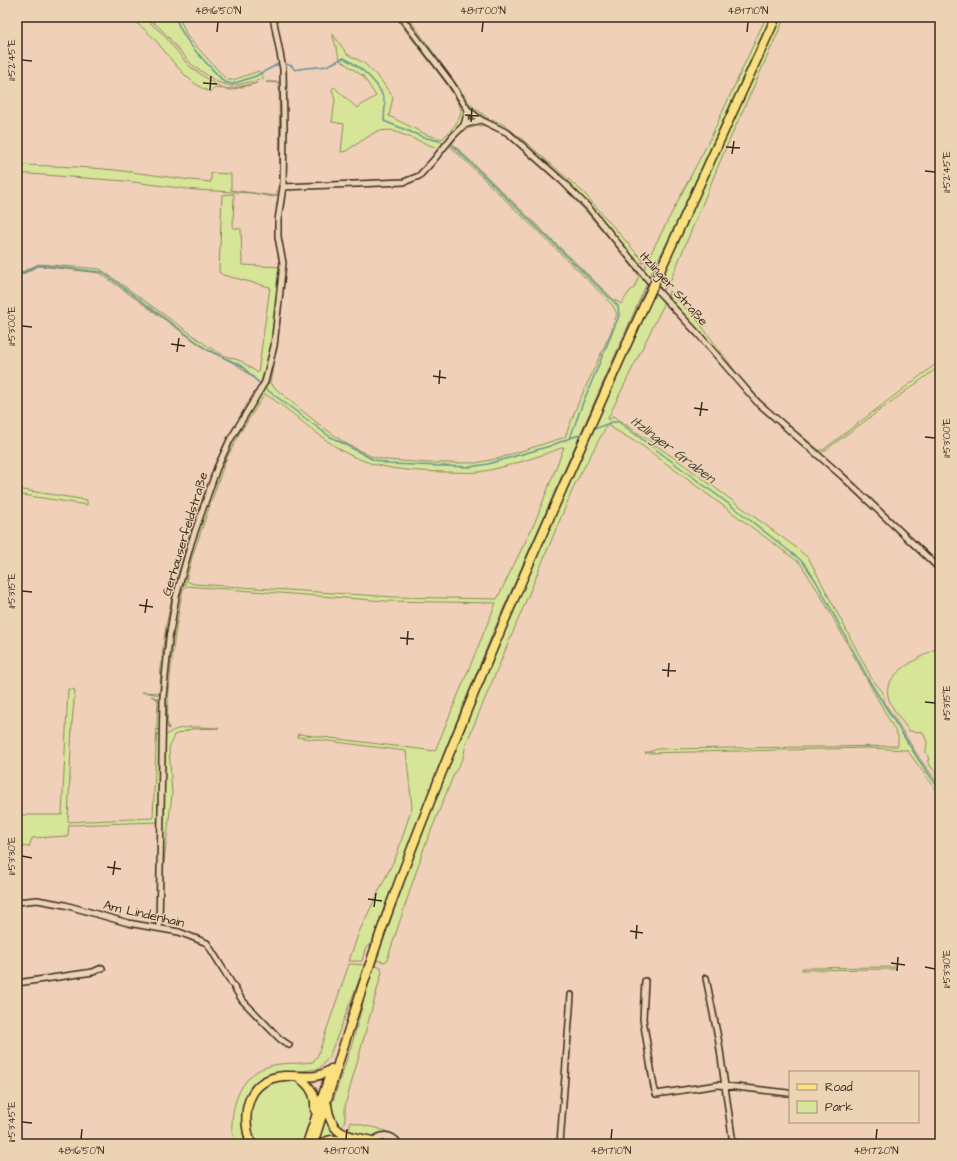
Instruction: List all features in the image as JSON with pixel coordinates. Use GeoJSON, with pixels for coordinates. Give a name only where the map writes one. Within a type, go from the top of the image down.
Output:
{"type":"FeatureCollection","features":[{"type":"Feature","properties":{"kind":"main road"},"geometry":{"type":"LineString","coordinates":[[313,1144],[373,954],[475,688],[575,457],[776,17]]}},
{"type":"Feature","properties":{"kind":"main road"},"geometry":{"type":"LineString","coordinates":[[307,1144],[349,1016],[360,994]]}},
{"type":"Feature","properties":{"kind":"main road"},"geometry":{"type":"LineString","coordinates":[[251,1144],[246,1129],[246,1112],[253,1093],[262,1084],[275,1078],[286,1076],[319,1076],[331,1069]]}},
{"type":"Feature","properties":{"kind":"main road"},"geometry":{"type":"LineString","coordinates":[[298,1077],[309,1086],[314,1094],[315,1116]]}},
{"type":"Feature","properties":{"kind":"main road"},"geometry":{"type":"LineString","coordinates":[[326,1102],[329,1118],[334,1127],[340,1132],[374,1143],[387,1136],[395,1140],[398,1144]]}},
{"type":"Feature","properties":{"kind":"main road"},"geometry":{"type":"LineString","coordinates":[[322,1144],[331,1140],[342,1140],[352,1144]]}},
{"type":"Feature","properties":{"kind":"street","name":"Gerhauserfeldstraße"},"geometry":{"type":"LineString","coordinates":[[159,928],[163,697],[172,614],[191,543],[217,468],[230,440],[263,386],[270,368],[282,278],[283,263],[278,237],[278,220],[283,187],[283,69],[273,17]]}},
{"type":"Feature","properties":{"kind":"street","name":"Itzlinger Straße"},"geometry":{"type":"LineString","coordinates":[[401,17],[451,84],[468,110],[480,120],[501,128],[515,138],[572,190],[607,228],[655,288],[690,324],[758,402],[842,476],[940,570]]}},
{"type":"Feature","properties":{"kind":"street"},"geometry":{"type":"LineString","coordinates":[[464,125],[468,110]]}},
{"type":"Feature","properties":{"kind":"street"},"geometry":{"type":"LineString","coordinates":[[283,187],[404,182],[419,176],[464,125],[480,120]]}},
{"type":"Feature","properties":{"kind":"street","name":"Am Lindenhain"},"geometry":{"type":"LineString","coordinates":[[17,902],[37,900],[65,905],[128,923],[188,935],[207,944],[242,1000],[288,1045]]}},
{"type":"Feature","properties":{"kind":"street"},"geometry":{"type":"LineString","coordinates":[[17,983],[93,972],[102,968]]}},
{"type":"Feature","properties":{"kind":"street"},"geometry":{"type":"LineString","coordinates":[[706,978],[725,1086],[733,1144]]}},
{"type":"Feature","properties":{"kind":"street"},"geometry":{"type":"LineString","coordinates":[[645,981],[643,1019],[655,1092],[659,1094],[718,1085],[788,1093]]}},
{"type":"Feature","properties":{"kind":"street"},"geometry":{"type":"LineString","coordinates":[[560,1144],[571,995]]}},
{"type":"Feature","properties":{"kind":"green space"},"geometry":{"type":"Polygon","coordinates":[[[129,17],[143,17],[162,33],[189,66],[216,85],[228,89],[257,83],[231,90],[215,88],[210,92],[201,88],[174,64],[151,35],[129,17]]]}},
{"type":"Feature","properties":{"kind":"green space"},"geometry":{"type":"Polygon","coordinates":[[[147,17],[179,17],[187,36],[227,80],[233,80],[259,71],[264,79],[231,86],[217,82],[191,64],[162,30],[147,17]]]}},
{"type":"Feature","properties":{"kind":"green space"},"geometry":{"type":"Polygon","coordinates":[[[396,17],[399,17],[448,81],[465,108],[463,119],[457,130],[440,149],[391,130],[377,131],[346,151],[341,152],[344,124],[332,122],[335,100],[332,89],[334,87],[357,108],[376,96],[363,76],[340,60],[332,33],[347,54],[364,63],[380,79],[393,97],[389,116],[427,135],[442,139],[459,119],[461,111],[453,93],[396,17]]]}},
{"type":"Feature","properties":{"kind":"green space"},"geometry":{"type":"Polygon","coordinates":[[[403,17],[408,17],[471,105],[489,119],[481,115],[470,105],[457,91],[403,17]]]}},
{"type":"Feature","properties":{"kind":"green space"},"geometry":{"type":"Polygon","coordinates":[[[766,17],[771,17],[669,239],[649,277],[644,270],[652,251],[711,137],[766,17]]]}},
{"type":"Feature","properties":{"kind":"green space"},"geometry":{"type":"Polygon","coordinates":[[[780,17],[785,17],[724,152],[669,284],[663,290],[659,286],[663,277],[662,275],[780,17]]]}},
{"type":"Feature","properties":{"kind":"green space"},"geometry":{"type":"Polygon","coordinates":[[[266,82],[280,82],[281,84],[281,179],[280,194],[276,196],[280,179],[279,83],[266,82]]]}},
{"type":"Feature","properties":{"kind":"green space"},"geometry":{"type":"Polygon","coordinates":[[[493,120],[504,125],[522,139],[584,193],[644,262],[641,263],[635,260],[602,221],[567,184],[525,144],[505,129],[491,121],[493,120]]]}},
{"type":"Feature","properties":{"kind":"green space"},"geometry":{"type":"Polygon","coordinates":[[[480,123],[498,129],[520,144],[570,191],[635,266],[647,283],[494,630],[442,758],[373,940],[365,949],[362,961],[349,961],[359,932],[397,854],[412,807],[406,751],[297,737],[298,734],[435,751],[496,603],[386,601],[186,586],[183,589],[172,655],[167,722],[169,729],[166,725],[166,707],[171,638],[181,586],[186,584],[182,581],[216,475],[229,446],[259,397],[273,366],[270,383],[277,390],[316,422],[345,443],[370,456],[386,460],[428,463],[476,463],[500,458],[565,437],[577,406],[610,334],[617,314],[613,306],[592,284],[449,145],[432,166],[452,139],[465,128],[480,123]],[[484,125],[469,128],[461,133],[452,143],[613,299],[621,304],[630,291],[634,288],[639,276],[628,261],[590,216],[542,166],[520,146],[500,131],[484,125]],[[265,394],[239,434],[225,462],[192,557],[186,581],[194,584],[395,597],[497,599],[535,522],[564,447],[522,461],[479,472],[433,472],[382,466],[358,459],[346,453],[265,394]]]}},
{"type":"Feature","properties":{"kind":"green space"},"geometry":{"type":"Polygon","coordinates":[[[17,165],[103,169],[211,182],[211,173],[231,174],[231,190],[275,196],[273,197],[252,193],[196,190],[125,181],[17,173],[17,165]]]}},
{"type":"Feature","properties":{"kind":"green space"},"geometry":{"type":"Polygon","coordinates":[[[234,194],[233,228],[241,229],[242,265],[280,267],[270,355],[261,384],[236,364],[207,350],[100,273],[39,266],[17,277],[17,274],[39,264],[100,269],[212,349],[223,355],[241,361],[258,373],[270,287],[223,275],[219,272],[222,195],[234,194]]]}},
{"type":"Feature","properties":{"kind":"green space"},"geometry":{"type":"Polygon","coordinates":[[[669,291],[698,321],[738,375],[767,407],[819,450],[823,450],[940,361],[940,366],[820,454],[766,407],[668,297],[669,291]]]}},
{"type":"Feature","properties":{"kind":"green space"},"geometry":{"type":"Polygon","coordinates":[[[655,293],[663,301],[663,306],[608,418],[609,420],[613,416],[680,462],[798,549],[809,559],[872,679],[882,691],[885,703],[920,759],[940,786],[940,795],[907,750],[870,748],[645,753],[658,749],[898,746],[898,736],[820,594],[800,563],[644,447],[607,425],[575,484],[466,744],[463,758],[454,774],[424,848],[387,960],[385,962],[375,960],[453,750],[501,632],[650,300],[652,301],[655,293]]]}},
{"type":"Feature","properties":{"kind":"green space"},"geometry":{"type":"Polygon","coordinates":[[[17,489],[87,500],[87,505],[17,494],[17,489]]]}},
{"type":"Feature","properties":{"kind":"green space"},"geometry":{"type":"Polygon","coordinates":[[[193,516],[197,519],[173,596],[165,641],[161,695],[142,692],[160,693],[163,649],[170,605],[194,520],[193,516]]]}},
{"type":"Feature","properties":{"kind":"green space"},"geometry":{"type":"Polygon","coordinates":[[[940,646],[940,779],[927,761],[929,760],[926,751],[927,742],[923,732],[909,731],[889,701],[888,688],[891,680],[905,666],[940,646]]]}},
{"type":"Feature","properties":{"kind":"green space"},"geometry":{"type":"Polygon","coordinates":[[[68,689],[75,690],[72,723],[68,822],[153,818],[158,700],[151,696],[161,700],[158,822],[69,825],[68,836],[32,838],[29,847],[17,846],[17,815],[62,815],[68,689]]]}},
{"type":"Feature","properties":{"kind":"green space"},"geometry":{"type":"Polygon","coordinates":[[[197,727],[219,728],[192,729],[174,735],[169,748],[172,794],[163,870],[161,906],[165,737],[175,730],[197,727]]]}},
{"type":"Feature","properties":{"kind":"green space"},"geometry":{"type":"Polygon","coordinates":[[[349,964],[365,965],[329,1057],[319,1069],[279,1073],[267,1076],[257,1082],[250,1090],[245,1100],[243,1110],[242,1122],[246,1144],[236,1144],[232,1131],[232,1119],[236,1100],[245,1082],[260,1069],[270,1066],[313,1062],[318,1055],[349,964]]]}},
{"type":"Feature","properties":{"kind":"green space"},"geometry":{"type":"Polygon","coordinates":[[[373,966],[381,967],[382,972],[345,1106],[345,1119],[342,1129],[335,1123],[331,1107],[353,1040],[373,966]]]}},
{"type":"Feature","properties":{"kind":"green space"},"geometry":{"type":"Polygon","coordinates":[[[895,967],[896,969],[802,970],[802,968],[895,967]]]}},
{"type":"Feature","properties":{"kind":"green space"},"geometry":{"type":"Polygon","coordinates":[[[288,1080],[300,1084],[306,1090],[312,1104],[310,1121],[303,1144],[255,1144],[249,1128],[249,1113],[254,1100],[267,1085],[276,1081],[288,1080]]]}},
{"type":"Feature","properties":{"kind":"green space"},"geometry":{"type":"Polygon","coordinates":[[[324,1117],[337,1132],[370,1144],[336,1138],[323,1140],[317,1144],[324,1117]]]}},
{"type":"Feature","properties":{"kind":"green space"},"geometry":{"type":"Polygon","coordinates":[[[351,1122],[386,1131],[393,1134],[402,1142],[401,1143],[394,1135],[388,1133],[368,1137],[348,1132],[351,1122]]]}},
{"type":"Feature","properties":{"kind":"waterway","name":"Itzlinger Graben"},"geometry":{"type":"LineString","coordinates":[[176,17],[179,26],[190,44],[224,82],[232,84],[256,76],[278,64]]}},
{"type":"Feature","properties":{"kind":"waterway","name":"Itzlinger Graben"},"geometry":{"type":"LineString","coordinates":[[286,64],[292,66],[295,70],[326,66],[344,58],[357,66],[370,77],[380,90],[385,105],[384,121],[423,137],[443,142]]}},
{"type":"Feature","properties":{"kind":"waterway","name":"Itzlinger Graben"},"geometry":{"type":"LineString","coordinates":[[452,145],[618,306],[619,316],[570,438],[583,434]]}},
{"type":"Feature","properties":{"kind":"waterway"},"geometry":{"type":"LineString","coordinates":[[17,276],[38,265],[102,272],[208,350],[242,366],[259,383]]}},
{"type":"Feature","properties":{"kind":"waterway"},"geometry":{"type":"LineString","coordinates":[[266,389],[329,436],[372,459],[389,464],[470,467],[488,464],[550,446],[570,438]]}},
{"type":"Feature","properties":{"kind":"waterway","name":"Itzlinger Graben"},"geometry":{"type":"LineString","coordinates":[[592,430],[612,422],[619,422],[741,513],[803,562],[816,581],[870,682],[918,759],[940,790]]}}]}
